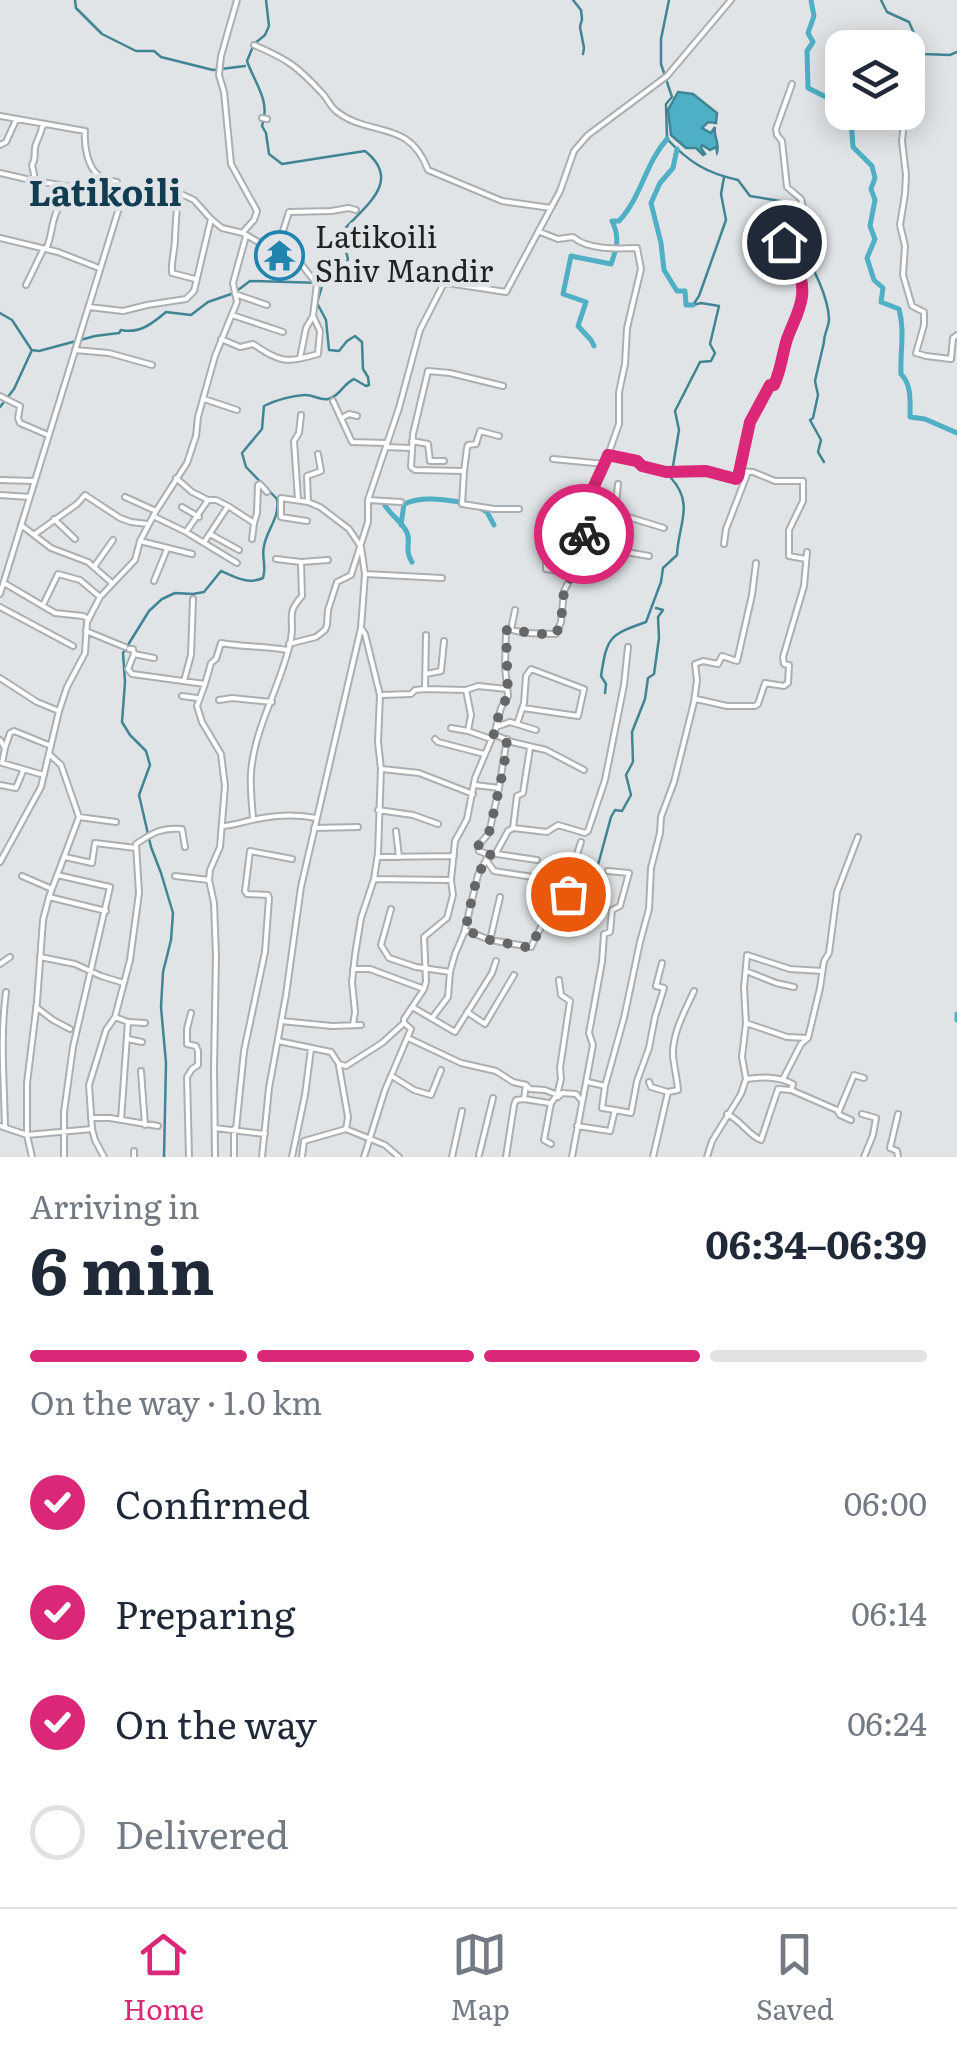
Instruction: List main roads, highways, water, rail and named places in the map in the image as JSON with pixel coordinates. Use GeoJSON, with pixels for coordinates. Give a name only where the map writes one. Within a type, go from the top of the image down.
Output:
{"type":"FeatureCollection","features":[{"type":"Feature","properties":{"kind":"water"},"geometry":{"type":"Polygon","coordinates":[[[678,92],[693,94],[717,113],[716,123],[708,122],[702,128],[711,133],[715,127],[717,152],[716,147],[710,150],[702,145],[703,155],[696,148],[686,148],[671,135],[668,110],[678,92]]]}},
{"type":"Feature","properties":{"kind":"waterway"},"geometry":{"type":"LineString","coordinates":[[75,0],[76,8],[102,34],[136,51],[154,51],[161,57],[213,70],[245,66]]}},
{"type":"Feature","properties":{"kind":"waterway"},"geometry":{"type":"LineString","coordinates":[[0,407],[14,389],[32,350],[139,329],[166,312],[191,315],[250,281],[323,283],[342,272],[348,259],[341,233],[376,194],[381,173],[365,151],[282,164],[269,154],[262,126],[265,109],[247,61],[254,44],[269,26],[266,0]]}},
{"type":"Feature","properties":{"kind":"waterway"},"geometry":{"type":"LineString","coordinates":[[573,0],[581,10],[583,54]]}},
{"type":"Feature","properties":{"kind":"waterway"},"geometry":{"type":"LineString","coordinates":[[669,0],[661,39],[661,64],[672,97],[666,104],[667,139],[699,166],[738,180],[750,196],[792,203],[800,210],[802,227],[798,241],[822,289],[829,319],[815,381],[818,395],[810,420],[821,440],[818,452],[824,462]]}},
{"type":"Feature","properties":{"kind":"waterway"},"geometry":{"type":"LineString","coordinates":[[811,0],[814,16],[808,33],[813,42],[807,51],[808,88],[825,96]]}},
{"type":"Feature","properties":{"kind":"waterway"},"geometry":{"type":"LineString","coordinates":[[881,0],[887,12],[909,22],[923,54],[957,52]]}},
{"type":"Feature","properties":{"kind":"waterway"},"geometry":{"type":"LineString","coordinates":[[852,130],[853,147],[872,166],[875,178],[870,226],[875,239],[867,258],[874,280],[883,288],[881,302],[899,309],[901,374],[909,388],[910,417],[957,433]]}},
{"type":"Feature","properties":{"kind":"waterway"},"geometry":{"type":"LineString","coordinates":[[594,346],[578,326],[586,302],[563,294],[571,256],[611,264],[617,242],[612,221],[619,221],[627,211],[667,139]]}},
{"type":"Feature","properties":{"kind":"waterway"},"geometry":{"type":"LineString","coordinates":[[677,149],[673,168],[660,183],[651,203],[664,270],[677,291],[685,291],[686,305],[693,305]]}},
{"type":"Feature","properties":{"kind":"waterway"},"geometry":{"type":"LineString","coordinates":[[605,693],[606,684],[601,676],[608,645],[624,630],[646,622],[663,568],[677,555],[684,506],[671,478],[679,430],[675,411],[700,362],[711,361],[715,353],[710,344],[719,306],[693,305],[726,220],[721,194],[724,177]]}},
{"type":"Feature","properties":{"kind":"waterway"},"geometry":{"type":"LineString","coordinates":[[164,1157],[166,1063],[161,1007],[173,913],[139,795],[150,765],[146,751],[122,722],[123,653],[149,611],[162,599],[175,593],[204,592],[221,571],[246,580],[263,578],[263,550],[277,512],[277,499],[246,467],[242,453],[262,429],[264,406],[304,395],[328,399],[354,379],[369,385],[363,369],[362,342],[355,336],[339,351],[329,350],[326,320],[317,303],[323,283]]}},
{"type":"Feature","properties":{"kind":"waterway"},"geometry":{"type":"LineString","coordinates":[[0,313],[12,320],[31,349]]}},
{"type":"Feature","properties":{"kind":"waterway"},"geometry":{"type":"LineString","coordinates":[[378,501],[405,529],[412,562]]}},
{"type":"Feature","properties":{"kind":"waterway"},"geometry":{"type":"LineString","coordinates":[[401,525],[404,504],[411,501],[466,503]]}},
{"type":"Feature","properties":{"kind":"waterway"},"geometry":{"type":"LineString","coordinates":[[477,506],[487,512],[494,525]]}},
{"type":"Feature","properties":{"kind":"waterway"},"geometry":{"type":"LineString","coordinates":[[583,908],[611,817],[615,810],[622,811],[631,795],[626,775],[633,762],[632,732],[645,699],[648,678],[654,674],[658,617],[663,610],[656,608]]}},
{"type":"Feature","properties":{"kind":"waterway"},"geometry":{"type":"LineString","coordinates":[[957,1014],[957,1020]]}},
{"type":"Feature","properties":{"kind":"place","name":"Latikoili Shiv Mandir"},"geometry":{"type":"Point","coordinates":[280,255]}},
{"type":"Feature","properties":{"kind":"district","name":"Latikoili"},"geometry":{"type":"Point","coordinates":[105,194]}}]}
